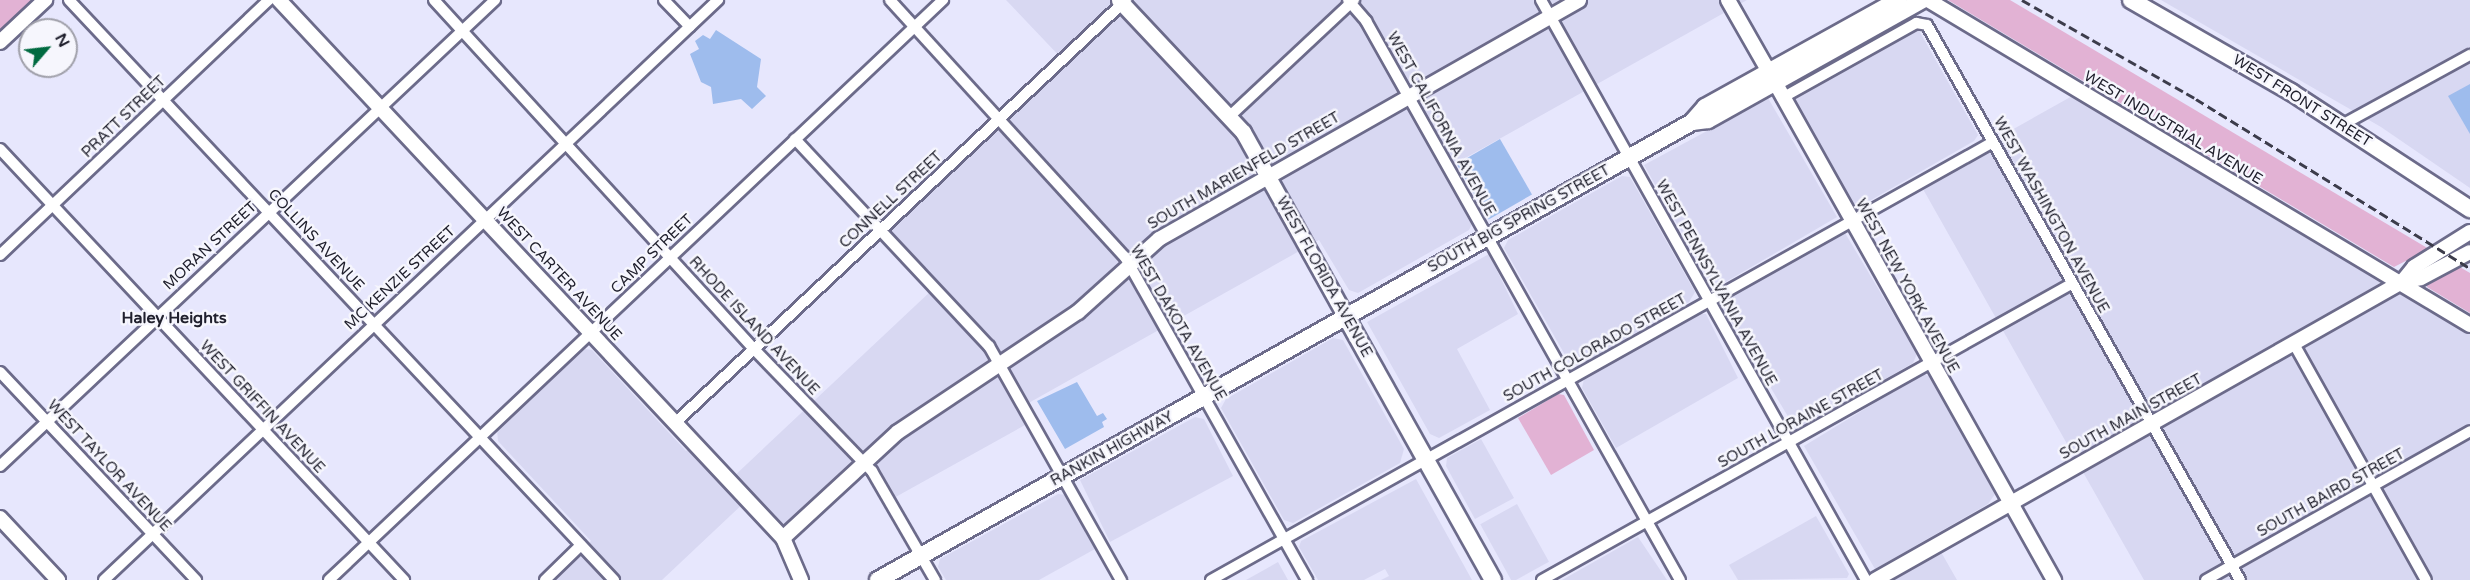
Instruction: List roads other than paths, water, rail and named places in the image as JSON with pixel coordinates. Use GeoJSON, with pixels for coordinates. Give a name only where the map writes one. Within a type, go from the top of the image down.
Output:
{"type":"FeatureCollection","features":[{"type":"Feature","properties":{"kind":"main road","name":"SOUTH BIG SPRING STREET"},"geometry":{"type":"LineString","coordinates":[[1776,84],[1898,0]]}},
{"type":"Feature","properties":{"kind":"main road","name":"WEST FRONT STREET"},"geometry":{"type":"LineString","coordinates":[[2130,0],[2342,125],[2470,209]]}},
{"type":"Feature","properties":{"kind":"main road","name":"WEST FLORIDA AVENUE"},"geometry":{"type":"LineString","coordinates":[[1123,1],[1230,116],[1267,175],[1493,580]]}},
{"type":"Feature","properties":{"kind":"main road","name":"SOUTH BIG SPRING STREET"},"geometry":{"type":"LineString","coordinates":[[1346,317],[1692,122],[1708,120],[1930,2]]}},
{"type":"Feature","properties":{"kind":"main road","name":"RANKIN HIGHWAY"},"geometry":{"type":"LineString","coordinates":[[878,580],[1346,317]]}},
{"type":"Feature","properties":{"kind":"street"},"geometry":{"type":"LineString","coordinates":[[0,42],[45,0]]}},
{"type":"Feature","properties":{"kind":"street","name":"COLLINS AVENUE"},"geometry":{"type":"LineString","coordinates":[[69,0],[614,580]]}},
{"type":"Feature","properties":{"kind":"street","name":"PRATT STREET"},"geometry":{"type":"LineString","coordinates":[[0,255],[269,0]]}},
{"type":"Feature","properties":{"kind":"street","name":"WEST CARTER AVENUE"},"geometry":{"type":"LineString","coordinates":[[279,0],[783,538],[801,580]]}},
{"type":"Feature","properties":{"kind":"street","name":"RHODE ISLAND AVENUE"},"geometry":{"type":"LineString","coordinates":[[434,0],[669,258],[864,463],[935,580]]}},
{"type":"Feature","properties":{"kind":"street","name":"MORAN STREET"},"geometry":{"type":"LineString","coordinates":[[0,466],[495,0]]}},
{"type":"Feature","properties":{"kind":"street"},"geometry":{"type":"LineString","coordinates":[[664,0],[690,27]]}},
{"type":"Feature","properties":{"kind":"street","name":"MC KENZIE STREET"},"geometry":{"type":"LineString","coordinates":[[104,580],[718,0]]}},
{"type":"Feature","properties":{"kind":"street","name":"WEST DAKOTA AVENUE"},"geometry":{"type":"LineString","coordinates":[[891,0],[1002,117],[1104,230],[1130,266],[1307,580]]}},
{"type":"Feature","properties":{"kind":"street","name":"CAMP STREET"},"geometry":{"type":"LineString","coordinates":[[328,580],[943,0]]}},
{"type":"Feature","properties":{"kind":"street","name":"WEST PENNSYLVANIA AVENUE"},"geometry":{"type":"LineString","coordinates":[[1541,0],[1866,580]]}},
{"type":"Feature","properties":{"kind":"street","name":"SOUTH MARIENFELD STREET"},"geometry":{"type":"LineString","coordinates":[[783,538],[916,418],[1095,299],[1159,238],[1407,95],[1579,0]]}},
{"type":"Feature","properties":{"kind":"street","name":"WEST NEW YORK AVENUE"},"geometry":{"type":"LineString","coordinates":[[1728,0],[2054,580]]}},
{"type":"Feature","properties":{"kind":"street","name":"CONNELL STREET"},"geometry":{"type":"LineString","coordinates":[[676,423],[1123,1]]}},
{"type":"Feature","properties":{"kind":"street"},"geometry":{"type":"LineString","coordinates":[[1230,116],[1351,1]]}},
{"type":"Feature","properties":{"kind":"street","name":"WEST CALIFORNIA AVENUE"},"geometry":{"type":"LineString","coordinates":[[1351,1],[1407,95],[1680,580]]}},
{"type":"Feature","properties":{"kind":"street","name":"WEST INDUSTRIAL AVENUE"},"geometry":{"type":"LineString","coordinates":[[1930,2],[2469,324]]}},
{"type":"Feature","properties":{"kind":"street","name":"SOUTH BIG SPRING STREET"},"geometry":{"type":"LineString","coordinates":[[1776,84],[1922,22]]}},
{"type":"Feature","properties":{"kind":"street","name":"WEST WASHINGTON AVENUE"},"geometry":{"type":"LineString","coordinates":[[1922,22],[1993,142],[2240,580]]}},
{"type":"Feature","properties":{"kind":"street"},"geometry":{"type":"LineString","coordinates":[[2342,125],[2470,56]]}},
{"type":"Feature","properties":{"kind":"street"},"geometry":{"type":"LineString","coordinates":[[795,139],[1000,364],[1121,580]]}},
{"type":"Feature","properties":{"kind":"street","name":"SOUTH COLORADO STREET"},"geometry":{"type":"LineString","coordinates":[[1211,580],[1993,142]]}},
{"type":"Feature","properties":{"kind":"street","name":"WEST GRIFFIN AVENUE"},"geometry":{"type":"LineString","coordinates":[[0,149],[404,580]]}},
{"type":"Feature","properties":{"kind":"street","name":"SOUTH MAIN STREET"},"geometry":{"type":"LineString","coordinates":[[2402,282],[2414,267],[2470,232]]}},
{"type":"Feature","properties":{"kind":"street","name":"SOUTH MAIN STREET"},"geometry":{"type":"LineString","coordinates":[[1875,580],[2402,282],[2421,278],[2470,252]]}},
{"type":"Feature","properties":{"kind":"street","name":"SOUTH LORAINE STREET"},"geometry":{"type":"LineString","coordinates":[[1542,580],[2073,283]]}},
{"type":"Feature","properties":{"kind":"street"},"geometry":{"type":"LineString","coordinates":[[2294,344],[2426,580]]}},
{"type":"Feature","properties":{"kind":"street","name":"WEST TAYLOR AVENUE"},"geometry":{"type":"LineString","coordinates":[[0,372],[196,580]]}},
{"type":"Feature","properties":{"kind":"street","name":"SOUTH BAIRD STREET"},"geometry":{"type":"LineString","coordinates":[[2206,580],[2470,431]]}},
{"type":"Feature","properties":{"kind":"street"},"geometry":{"type":"LineString","coordinates":[[0,518],[58,580]]}},
{"type":"Feature","properties":{"kind":"street"},"geometry":{"type":"LineString","coordinates":[[544,580],[581,545]]}},
{"type":"Feature","properties":{"kind":"railway"},"geometry":{"type":"LineString","coordinates":[[2022,0],[2196,99],[2470,268]]}},
{"type":"Feature","properties":{"kind":"district","name":"Haley Heights"},"geometry":{"type":"Point","coordinates":[174,318]}}]}
